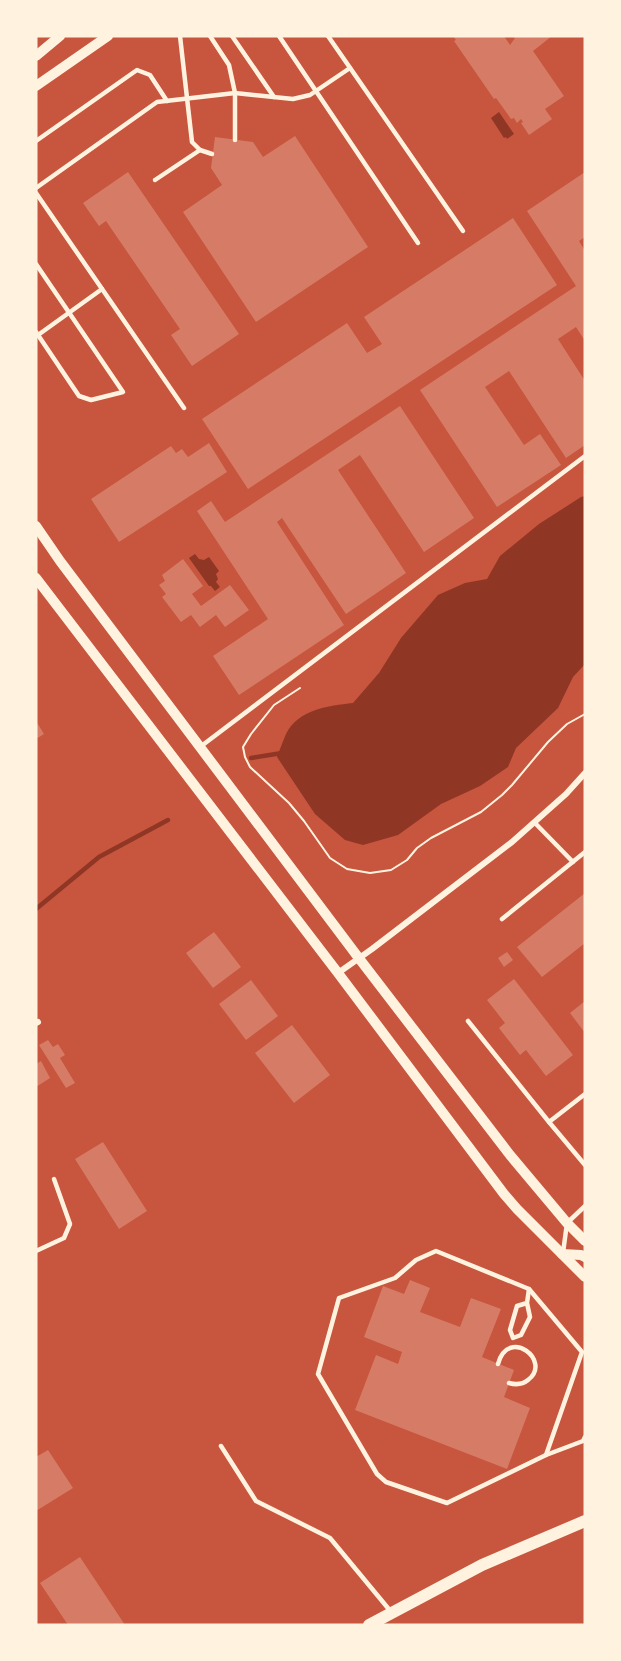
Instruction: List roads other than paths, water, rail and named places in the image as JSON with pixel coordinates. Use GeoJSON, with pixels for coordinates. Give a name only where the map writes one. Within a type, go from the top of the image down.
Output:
{"type":"FeatureCollection","features":[{"type":"Feature","properties":{"kind":"main road"},"geometry":{"type":"LineString","coordinates":[[369,1625],[387,1618],[482,1565],[585,1521]]}},
{"type":"Feature","properties":{"kind":"street"},"geometry":{"type":"LineString","coordinates":[[36,56],[60,36]]}},
{"type":"Feature","properties":{"kind":"street"},"geometry":{"type":"LineString","coordinates":[[36,86],[108,36]]}},
{"type":"Feature","properties":{"kind":"street"},"geometry":{"type":"LineString","coordinates":[[36,526],[358,957],[510,1155],[585,1241]]}},
{"type":"Feature","properties":{"kind":"street"},"geometry":{"type":"LineString","coordinates":[[36,578],[504,1194],[585,1277]]}},
{"type":"Feature","properties":{"kind":"street"},"geometry":{"type":"LineString","coordinates":[[338,973],[535,823],[585,773]]}},
{"type":"Feature","properties":{"kind":"street"},"geometry":{"type":"LineString","coordinates":[[562,1254],[585,1257]]}},
{"type":"Feature","properties":{"kind":"lane"},"geometry":{"type":"LineString","coordinates":[[180,36],[192,141],[200,150],[212,154]]}},
{"type":"Feature","properties":{"kind":"lane"},"geometry":{"type":"LineString","coordinates":[[210,36],[230,65],[235,93],[236,140]]}},
{"type":"Feature","properties":{"kind":"lane"},"geometry":{"type":"LineString","coordinates":[[232,36],[274,97]]}},
{"type":"Feature","properties":{"kind":"lane"},"geometry":{"type":"LineString","coordinates":[[279,36],[418,243]]}},
{"type":"Feature","properties":{"kind":"lane"},"geometry":{"type":"LineString","coordinates":[[328,36],[463,231]]}},
{"type":"Feature","properties":{"kind":"lane"},"geometry":{"type":"LineString","coordinates":[[36,188],[158,102],[235,93],[293,99],[310,95],[350,68]]}},
{"type":"Feature","properties":{"kind":"lane"},"geometry":{"type":"LineString","coordinates":[[36,141],[137,70],[150,75],[167,101]]}},
{"type":"Feature","properties":{"kind":"lane"},"geometry":{"type":"LineString","coordinates":[[155,180],[200,150]]}},
{"type":"Feature","properties":{"kind":"lane"},"geometry":{"type":"LineString","coordinates":[[36,193],[184,408]]}},
{"type":"Feature","properties":{"kind":"lane"},"geometry":{"type":"LineString","coordinates":[[36,264],[69,312],[123,392],[92,400],[79,396],[37,334],[69,312],[102,289]]}},
{"type":"Feature","properties":{"kind":"lane"},"geometry":{"type":"LineString","coordinates":[[200,747],[585,456]]}},
{"type":"Feature","properties":{"kind":"lane"},"geometry":{"type":"LineString","coordinates":[[535,823],[573,861]]}},
{"type":"Feature","properties":{"kind":"lane"},"geometry":{"type":"LineString","coordinates":[[502,919],[585,852]]}},
{"type":"Feature","properties":{"kind":"lane"},"geometry":{"type":"LineString","coordinates":[[468,1021],[585,1165]]}},
{"type":"Feature","properties":{"kind":"lane"},"geometry":{"type":"LineString","coordinates":[[549,1122],[585,1094]]}},
{"type":"Feature","properties":{"kind":"lane"},"geometry":{"type":"LineString","coordinates":[[36,1251],[64,1238],[70,1224],[54,1179]]}},
{"type":"Feature","properties":{"kind":"lane"},"geometry":{"type":"LineString","coordinates":[[585,1206],[567,1223],[562,1254],[585,1251]]}},
{"type":"Feature","properties":{"kind":"lane"},"geometry":{"type":"LineString","coordinates":[[546,1455],[583,1354],[529,1289],[436,1251],[416,1260],[395,1278],[339,1298],[318,1374],[377,1474],[386,1482],[447,1503],[546,1455],[583,1441],[585,1437]]}},
{"type":"Feature","properties":{"kind":"lane"},"geometry":{"type":"LineString","coordinates":[[513,1338],[520,1335],[530,1317],[527,1303],[529,1289]]}},
{"type":"Feature","properties":{"kind":"lane"},"geometry":{"type":"LineString","coordinates":[[514,1347],[510,1330],[517,1306],[527,1303]]}},
{"type":"Feature","properties":{"kind":"lane"},"geometry":{"type":"LineString","coordinates":[[498,1364],[503,1353],[514,1347],[520,1347],[531,1354],[535,1365],[527,1381],[522,1384],[509,1383]]}},
{"type":"Feature","properties":{"kind":"lane"},"geometry":{"type":"LineString","coordinates":[[221,1446],[256,1501],[330,1538],[387,1618]]}},
{"type":"Feature","properties":{"kind":"waterway"},"geometry":{"type":"LineString","coordinates":[[251,758],[282,753]]}},
{"type":"Feature","properties":{"kind":"waterway"},"geometry":{"type":"LineString","coordinates":[[36,909],[99,857],[168,820]]}}]}
